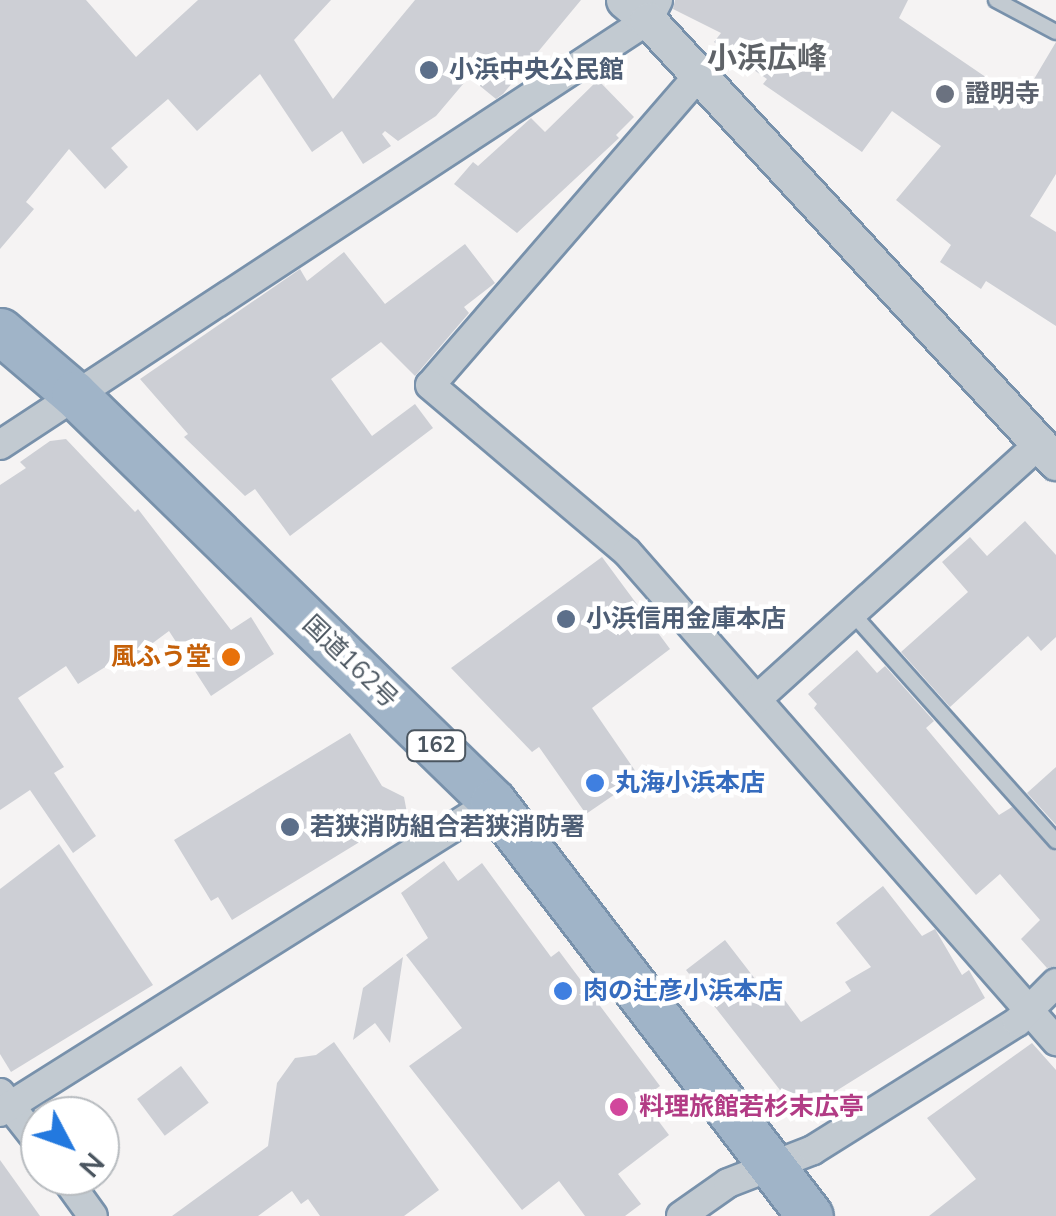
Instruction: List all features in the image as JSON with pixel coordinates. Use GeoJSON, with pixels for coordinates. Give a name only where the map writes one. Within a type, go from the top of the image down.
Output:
{"type":"FeatureCollection","features":[{"type":"Feature","properties":{"kind":"highway","name":"国道162号"},"geometry":{"type":"LineString","coordinates":[[0,331],[74,394],[493,802],[810,1216]]}},
{"type":"Feature","properties":{"kind":"street"},"geometry":{"type":"LineString","coordinates":[[0,445],[643,7],[699,75],[1048,453],[852,614],[757,700]]}},
{"type":"Feature","properties":{"kind":"street"},"geometry":{"type":"LineString","coordinates":[[699,75],[430,385],[628,552],[1056,1041]]}},
{"type":"Feature","properties":{"kind":"street"},"geometry":{"type":"LineString","coordinates":[[4,1103],[493,802]]}},
{"type":"Feature","properties":{"kind":"street"},"geometry":{"type":"LineString","coordinates":[[681,1216],[728,1183],[770,1163],[813,1150],[1017,1022],[1056,983]]}},
{"type":"Feature","properties":{"kind":"lane"},"geometry":{"type":"LineString","coordinates":[[996,0],[1056,32]]}},
{"type":"Feature","properties":{"kind":"lane"},"geometry":{"type":"LineString","coordinates":[[852,614],[1056,842]]}},
{"type":"Feature","properties":{"kind":"building"},"geometry":{"type":"Polygon","coordinates":[[[0,0],[86,0],[136,57],[198,0],[331,0],[294,40],[333,99],[415,0],[581,0],[503,94],[496,99],[469,77],[436,116],[398,141],[385,131],[382,134],[391,146],[363,164],[342,131],[312,152],[260,74],[197,131],[168,99],[111,148],[128,167],[105,189],[69,149],[26,202],[34,209],[0,249],[0,0]]]}},
{"type":"Feature","properties":{"kind":"building"},"geometry":{"type":"Polygon","coordinates":[[[675,0],[908,0],[899,18],[1021,101],[1056,42],[1056,174],[1030,216],[1056,232],[1056,326],[986,281],[981,289],[940,262],[951,245],[896,200],[941,146],[892,111],[862,152],[763,84],[767,79],[714,42],[721,33],[673,9],[675,0]]]}},
{"type":"Feature","properties":{"kind":"building"},"geometry":{"type":"Polygon","coordinates":[[[598,80],[634,117],[616,135],[619,138],[517,233],[454,184],[473,162],[478,166],[531,118],[545,132],[598,80]]]}},
{"type":"Feature","properties":{"kind":"building"},"geometry":{"type":"Polygon","coordinates":[[[465,244],[495,283],[464,307],[469,313],[415,376],[381,342],[331,379],[372,436],[415,404],[433,428],[290,536],[255,489],[245,496],[184,437],[188,434],[140,379],[300,269],[307,281],[344,252],[385,304],[465,244]]]}},
{"type":"Feature","properties":{"kind":"building"},"geometry":{"type":"Polygon","coordinates":[[[66,439],[135,512],[138,509],[231,630],[251,617],[274,654],[211,696],[169,631],[138,654],[134,649],[78,684],[66,666],[18,698],[64,767],[54,773],[96,836],[73,853],[30,790],[0,810],[0,485],[26,468],[20,462],[50,441],[66,439]]]}},
{"type":"Feature","properties":{"kind":"building"},"geometry":{"type":"Polygon","coordinates":[[[1025,521],[1056,555],[1056,637],[1041,651],[1028,636],[950,707],[901,652],[968,592],[942,562],[970,537],[987,556],[1025,521]]]}},
{"type":"Feature","properties":{"kind":"building","name":"小浜信用金庫本店"},"geometry":{"type":"Polygon","coordinates":[[[602,557],[670,649],[592,708],[636,772],[624,781],[627,786],[586,814],[539,747],[532,752],[451,668],[602,557]]]}},
{"type":"Feature","properties":{"kind":"building"},"geometry":{"type":"Polygon","coordinates":[[[857,650],[877,673],[885,666],[934,721],[926,728],[999,815],[1012,807],[1056,851],[1056,966],[1047,968],[1021,939],[1040,920],[1000,874],[976,895],[814,708],[817,704],[808,694],[857,650]]]}},
{"type":"Feature","properties":{"kind":"building","name":"若狭消防組合若狭消防署"},"geometry":{"type":"Polygon","coordinates":[[[350,733],[382,786],[404,797],[407,813],[232,920],[218,897],[211,901],[174,840],[350,733]]]}},
{"type":"Feature","properties":{"kind":"building"},"geometry":{"type":"Polygon","coordinates":[[[1056,767],[1056,825],[1027,793],[1056,767]]]}},
{"type":"Feature","properties":{"kind":"building"},"geometry":{"type":"Polygon","coordinates":[[[59,844],[153,985],[11,1072],[0,1054],[0,889],[59,844]]]}},
{"type":"Feature","properties":{"kind":"building"},"geometry":{"type":"Polygon","coordinates":[[[444,861],[458,881],[482,863],[551,957],[559,951],[660,1086],[642,1099],[669,1135],[618,1174],[641,1204],[625,1216],[585,1216],[559,1181],[522,1210],[409,1066],[462,1028],[406,955],[428,938],[401,893],[444,861]]]}},
{"type":"Feature","properties":{"kind":"building"},"geometry":{"type":"Polygon","coordinates":[[[883,886],[922,936],[935,929],[962,975],[969,970],[985,998],[804,1111],[800,1104],[794,1108],[686,970],[725,940],[766,993],[775,987],[801,1022],[851,991],[845,982],[871,967],[836,923],[883,886]]]}},
{"type":"Feature","properties":{"kind":"building"},"geometry":{"type":"Polygon","coordinates":[[[403,957],[390,1043],[375,1023],[353,1040],[363,988],[403,957]]]}},
{"type":"Feature","properties":{"kind":"building"},"geometry":{"type":"Polygon","coordinates":[[[334,1042],[439,1190],[404,1216],[320,1216],[308,1199],[301,1204],[292,1191],[258,1216],[172,1216],[268,1146],[277,1083],[295,1058],[316,1055],[334,1042]]]}},
{"type":"Feature","properties":{"kind":"building"},"geometry":{"type":"Polygon","coordinates":[[[1032,1043],[1056,1070],[1056,1216],[929,1216],[976,1179],[927,1118],[1032,1043]]]}},
{"type":"Feature","properties":{"kind":"building"},"geometry":{"type":"Polygon","coordinates":[[[181,1066],[209,1103],[165,1136],[137,1099],[181,1066]]]}},
{"type":"Feature","properties":{"kind":"building"},"geometry":{"type":"Polygon","coordinates":[[[0,1160],[20,1188],[20,1196],[26,1196],[40,1216],[0,1216],[0,1160]]]}},
{"type":"Feature","properties":{"kind":"place","name":"小浜中央公民館"},"geometry":{"type":"Point","coordinates":[429,70]}},
{"type":"Feature","properties":{"kind":"place","name":"證明寺"},"geometry":{"type":"Point","coordinates":[945,94]}},
{"type":"Feature","properties":{"kind":"place","name":"小浜信用金庫本店"},"geometry":{"type":"Point","coordinates":[566,619]}},
{"type":"Feature","properties":{"kind":"place","name":"風ふう堂"},"geometry":{"type":"Point","coordinates":[231,657]}},
{"type":"Feature","properties":{"kind":"place","name":"丸海小浜本店"},"geometry":{"type":"Point","coordinates":[595,783]}},
{"type":"Feature","properties":{"kind":"place","name":"若狭消防組合若狭消防署"},"geometry":{"type":"Point","coordinates":[290,827]}},
{"type":"Feature","properties":{"kind":"place","name":"肉の辻彦小浜本店"},"geometry":{"type":"Point","coordinates":[563,991]}},
{"type":"Feature","properties":{"kind":"place","name":"料理旅館若杉末広亭"},"geometry":{"type":"Point","coordinates":[619,1107]}},
{"type":"Feature","properties":{"kind":"district","name":"小浜広峰"},"geometry":{"type":"Point","coordinates":[767,59]}}]}
